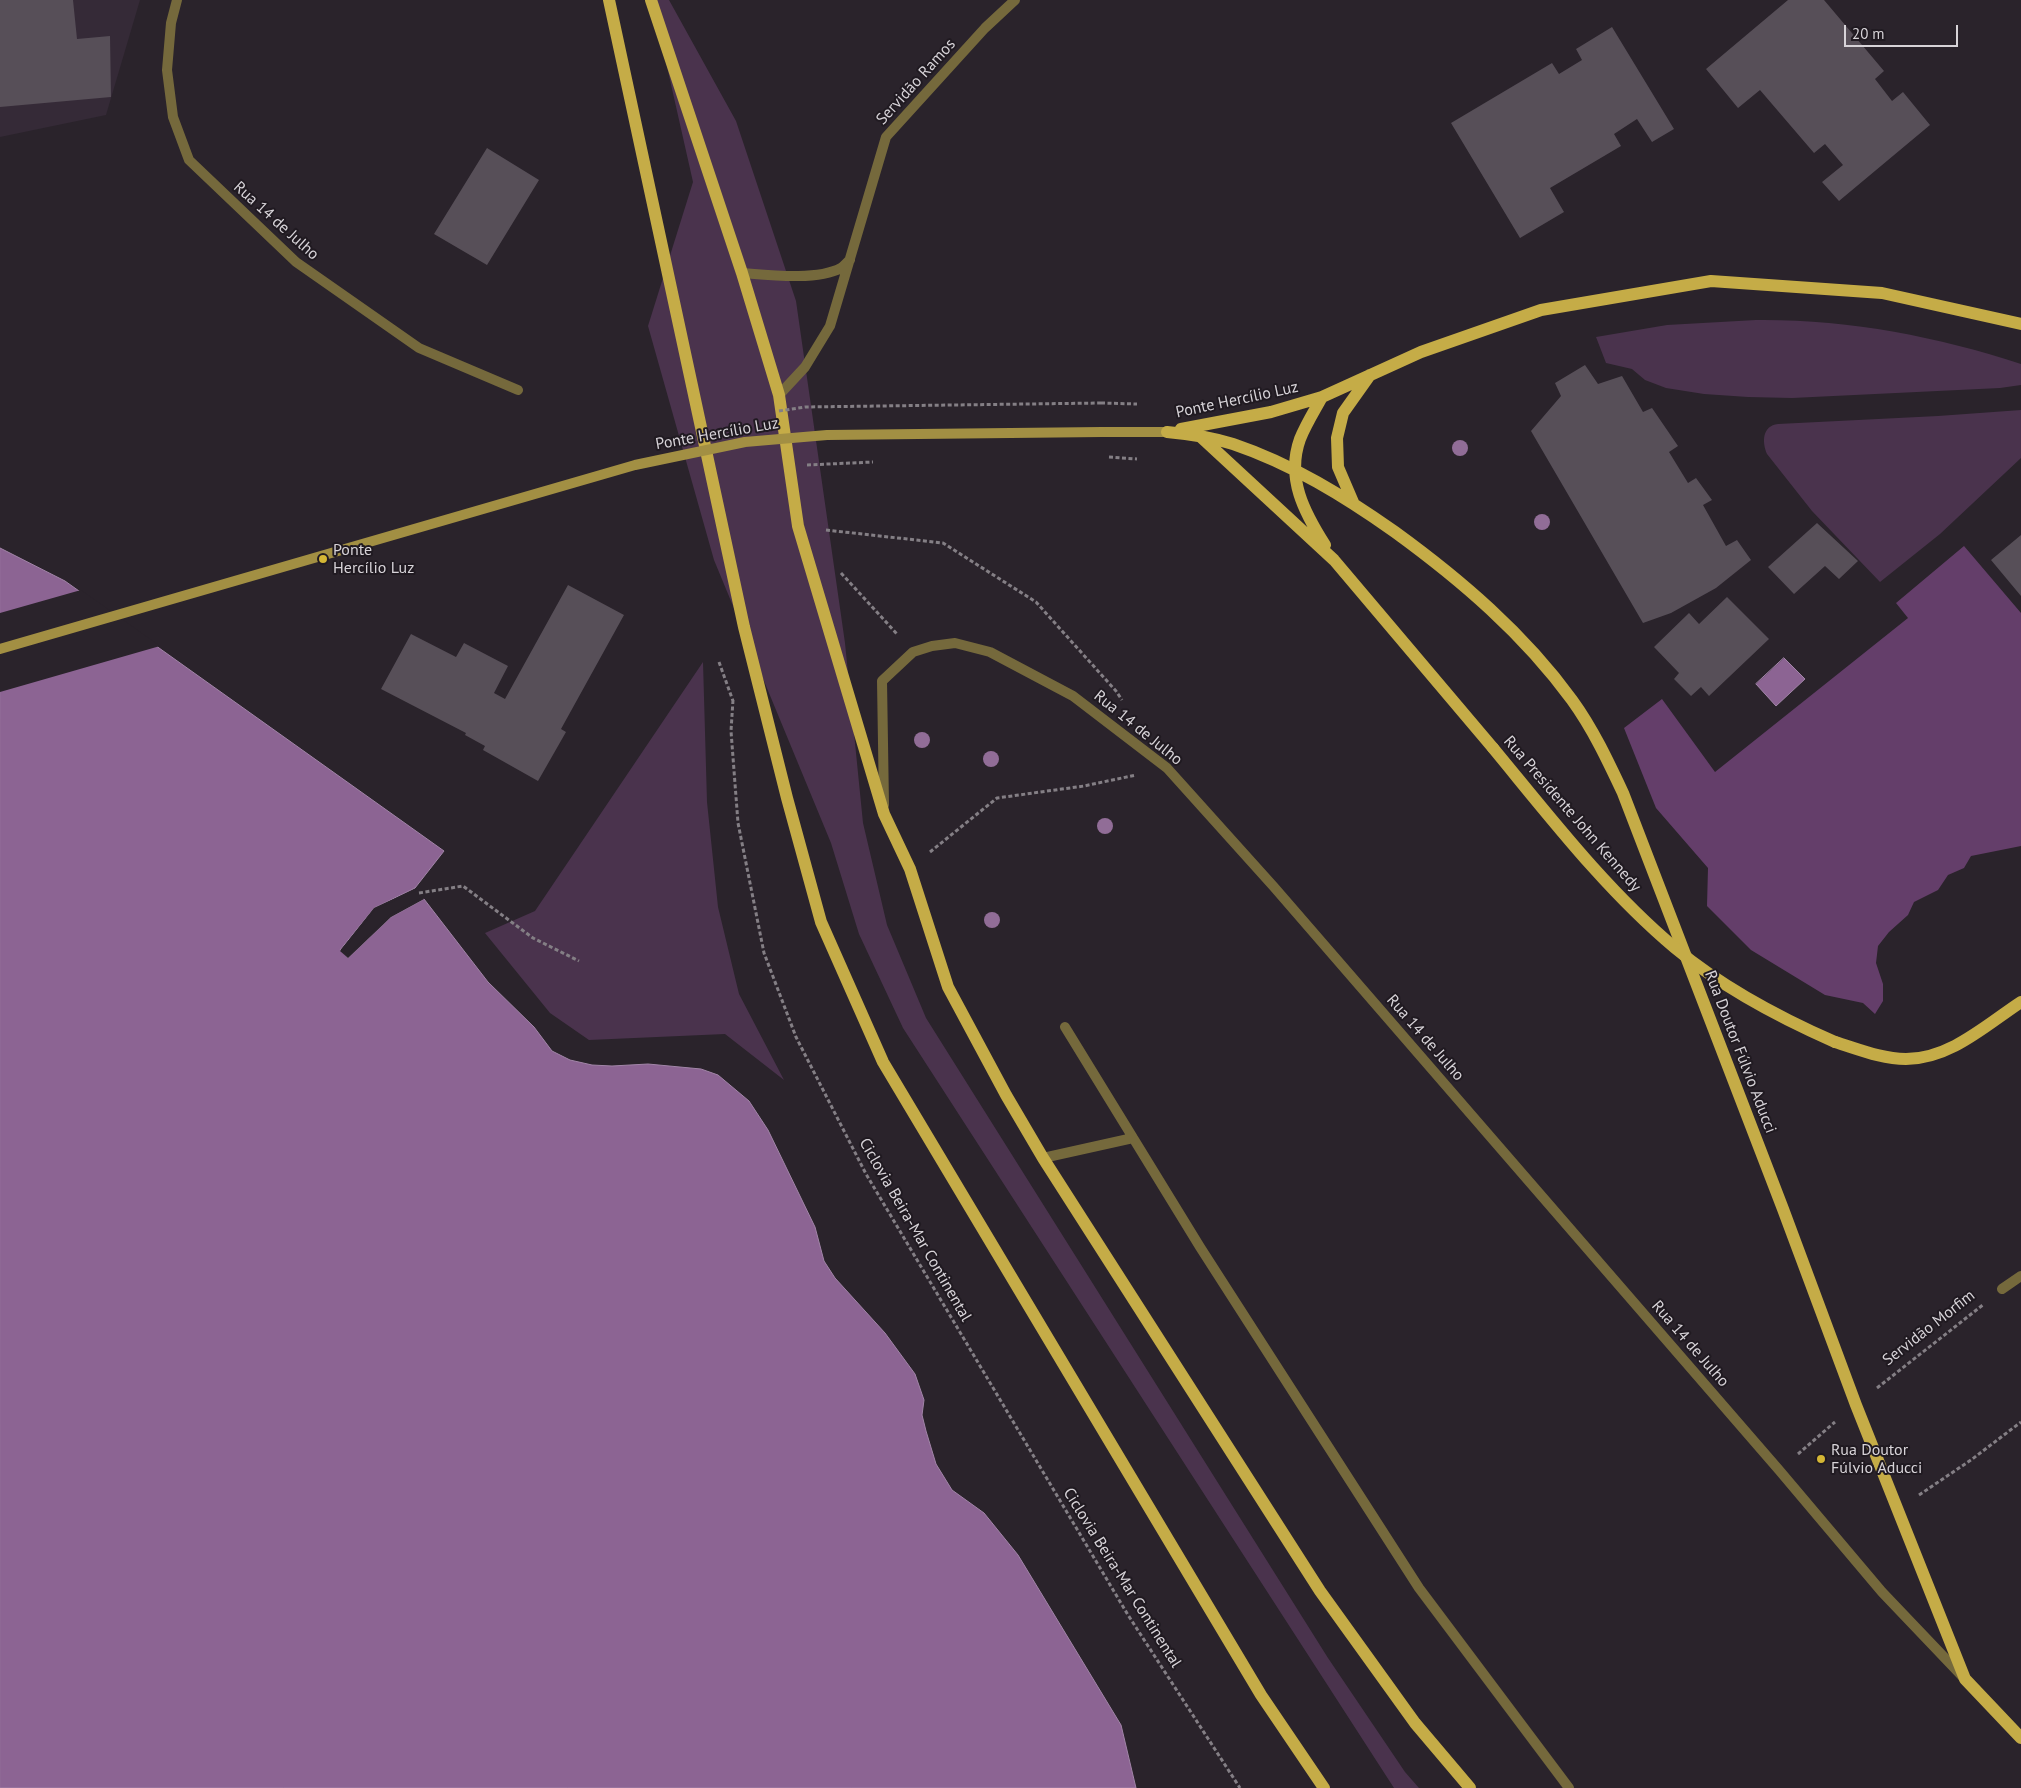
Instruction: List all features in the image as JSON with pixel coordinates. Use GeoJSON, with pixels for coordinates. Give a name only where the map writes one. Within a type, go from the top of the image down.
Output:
{"type":"FeatureCollection","features":[{"type":"Feature","properties":{"kind":"main road"},"geometry":{"type":"LineString","coordinates":[[609,0],[744,627],[787,798],[821,922],[883,1062],[1261,1694],[1324,1788]]}},
{"type":"Feature","properties":{"kind":"main road"},"geometry":{"type":"LineString","coordinates":[[651,0],[742,273],[779,396],[798,526],[884,814],[910,869],[948,987],[1006,1095],[1043,1158],[1320,1591],[1416,1722],[1470,1788]]}},
{"type":"Feature","properties":{"kind":"main road","name":"Ponte Hercílio Luz"},"geometry":{"type":"LineString","coordinates":[[1167,432],[1271,412],[1322,397],[1421,352],[1541,310],[1711,281],[1882,293],[2021,324]]}},
{"type":"Feature","properties":{"kind":"main road"},"geometry":{"type":"LineString","coordinates":[[1353,502],[1338,468],[1338,438],[1343,413],[1370,375]]}},
{"type":"Feature","properties":{"kind":"main road","name":"Rua Presidente John Kennedy"},"geometry":{"type":"LineString","coordinates":[[1322,397],[1300,439],[1294,469],[1301,502],[1311,524],[1334,560]]}},
{"type":"Feature","properties":{"kind":"main road","name":"Ponte Hercílio Luz"},"geometry":{"type":"LineString","coordinates":[[0,649],[635,465],[745,442],[828,435],[1167,432],[1199,436]]}},
{"type":"Feature","properties":{"kind":"main road","name":"Rua Presidente John Kennedy"},"geometry":{"type":"LineString","coordinates":[[1199,436],[1334,560],[1575,847],[1627,902],[1675,948],[1732,989],[1790,1022],[1836,1042],[1874,1054],[1905,1059],[1930,1056],[1952,1048],[2021,1002]]}},
{"type":"Feature","properties":{"kind":"main road","name":"Rua Doutor Fúlvio Aducci"},"geometry":{"type":"LineString","coordinates":[[1199,436],[1232,444],[1294,469],[1353,502],[1428,556],[1473,594],[1527,644],[1572,701],[1603,751],[1623,793],[1856,1406],[1965,1679],[2021,1738]]}},
{"type":"Feature","properties":{"kind":"street","name":"Rua 14 de Julho"},"geometry":{"type":"LineString","coordinates":[[176,0],[171,23],[167,70],[173,117],[189,160],[296,262],[312,274],[419,348],[518,390]]}},
{"type":"Feature","properties":{"kind":"street","name":"Servidão Ramos"},"geometry":{"type":"LineString","coordinates":[[779,396],[805,367],[830,326],[886,137],[985,28],[1015,0]]}},
{"type":"Feature","properties":{"kind":"street"},"geometry":{"type":"LineString","coordinates":[[742,273],[800,276],[821,274],[841,268],[850,259]]}},
{"type":"Feature","properties":{"kind":"street","name":"Rua 14 de Julho"},"geometry":{"type":"LineString","coordinates":[[884,814],[882,681],[913,652],[932,646],[955,644],[990,652],[1073,696],[1167,768],[1274,886],[1779,1470],[1882,1592],[1965,1679]]}},
{"type":"Feature","properties":{"kind":"street"},"geometry":{"type":"LineString","coordinates":[[1065,1027],[1200,1247],[1419,1588],[1569,1788]]}},
{"type":"Feature","properties":{"kind":"street"},"geometry":{"type":"LineString","coordinates":[[1043,1158],[1133,1138]]}},
{"type":"Feature","properties":{"kind":"street"},"geometry":{"type":"LineString","coordinates":[[2002,1290],[2021,1276]]}},
{"type":"Feature","properties":{"kind":"path"},"geometry":{"type":"LineString","coordinates":[[1101,403],[1141,404]]}},
{"type":"Feature","properties":{"kind":"path"},"geometry":{"type":"LineString","coordinates":[[1103,457],[1137,459]]}},
{"type":"Feature","properties":{"kind":"path"},"geometry":{"type":"LineString","coordinates":[[805,465],[883,462]]}},
{"type":"Feature","properties":{"kind":"path"},"geometry":{"type":"LineString","coordinates":[[798,526],[943,543],[1036,602],[1116,691],[1126,706]]}},
{"type":"Feature","properties":{"kind":"path"},"geometry":{"type":"LineString","coordinates":[[836,568],[913,652]]}},
{"type":"Feature","properties":{"kind":"path"},"geometry":{"type":"LineString","coordinates":[[719,662],[733,701]]}},
{"type":"Feature","properties":{"kind":"path","name":"Ciclovia Beira-Mar Continental"},"geometry":{"type":"LineString","coordinates":[[734,692],[731,731],[738,823],[764,953],[796,1037],[866,1174],[1128,1615],[1240,1788]]}},
{"type":"Feature","properties":{"kind":"path"},"geometry":{"type":"LineString","coordinates":[[910,869],[997,798],[1084,786],[1167,768]]}},
{"type":"Feature","properties":{"kind":"path"},"geometry":{"type":"LineString","coordinates":[[419,893],[463,886],[533,938],[579,961]]}},
{"type":"Feature","properties":{"kind":"path","name":"Servidão Morfim"},"geometry":{"type":"LineString","coordinates":[[1779,1470],[2002,1290]]}},
{"type":"Feature","properties":{"kind":"path"},"geometry":{"type":"LineString","coordinates":[[1898,1510],[1971,1460],[2021,1422]]}},
{"type":"Feature","properties":{"kind":"shaded area"},"geometry":{"type":"Polygon","coordinates":[[[0,0],[140,0],[106,115],[0,137],[0,0]]]}},
{"type":"Feature","properties":{"kind":"shaded area"},"geometry":{"type":"Polygon","coordinates":[[[652,0],[669,0],[736,121],[796,301],[845,643],[863,823],[887,925],[926,1018],[1328,1658],[1405,1772],[1419,1788],[1394,1788],[903,1028],[859,934],[831,843],[714,560],[648,326],[693,182],[652,0]]]}},
{"type":"Feature","properties":{"kind":"shaded area"},"geometry":{"type":"Polygon","coordinates":[[[1790,320],[1857,326],[1956,345],[2021,364],[2021,385],[2000,388],[1792,398],[1704,394],[1666,388],[1645,380],[1632,369],[1606,363],[1596,337],[1667,325],[1790,320]]]}},
{"type":"Feature","properties":{"kind":"shaded area"},"geometry":{"type":"Polygon","coordinates":[[[2021,410],[2021,458],[1940,534],[1880,582],[1812,511],[1767,454],[1764,445],[1766,431],[1773,425],[1778,424],[2021,410]]]}},
{"type":"Feature","properties":{"kind":"shaded area"},"geometry":{"type":"Polygon","coordinates":[[[1964,546],[2021,613],[2021,846],[1971,856],[1964,868],[1948,875],[1938,890],[1914,902],[1908,915],[1889,932],[1878,946],[1876,963],[1883,984],[1883,1001],[1875,1014],[1863,1003],[1825,995],[1751,950],[1707,906],[1708,868],[1656,808],[1624,728],[1662,699],[1715,772],[1908,618],[1896,603],[1964,546]]]}},
{"type":"Feature","properties":{"kind":"shaded area"},"geometry":{"type":"Polygon","coordinates":[[[0,548],[65,581],[444,851],[415,888],[374,908],[340,950],[348,958],[391,917],[424,899],[488,982],[534,1027],[552,1051],[570,1060],[592,1065],[648,1064],[701,1069],[718,1075],[749,1101],[768,1130],[815,1227],[824,1261],[835,1278],[885,1333],[915,1374],[924,1400],[922,1415],[936,1464],[952,1490],[984,1513],[1018,1555],[1121,1725],[1136,1788],[0,1788],[0,548]]]}},
{"type":"Feature","properties":{"kind":"shaded area"},"geometry":{"type":"Polygon","coordinates":[[[1784,658],[1805,679],[1776,706],[1756,684],[1784,658]]]}},
{"type":"Feature","properties":{"kind":"shaded area"},"geometry":{"type":"Polygon","coordinates":[[[703,662],[707,802],[718,907],[739,994],[784,1080],[725,1034],[589,1040],[550,1013],[485,933],[535,911],[703,662]]]}},
{"type":"Feature","properties":{"kind":"pier"},"geometry":{"type":"Polygon","coordinates":[[[81,590],[160,646],[0,692],[0,613],[81,590]]]}},
{"type":"Feature","properties":{"kind":"pier"},"geometry":{"type":"Polygon","coordinates":[[[415,889],[416,891],[375,910],[344,950],[348,954],[389,915],[422,897],[424,899],[391,917],[348,958],[340,951],[374,908],[415,889]]]}},
{"type":"Feature","properties":{"kind":"building"},"geometry":{"type":"Polygon","coordinates":[[[0,0],[73,0],[77,39],[110,36],[111,97],[0,107],[0,0]]]}},
{"type":"Feature","properties":{"kind":"building"},"geometry":{"type":"Polygon","coordinates":[[[1788,0],[1824,0],[1884,71],[1875,79],[1892,101],[1903,92],[1930,125],[1839,201],[1822,182],[1843,165],[1825,144],[1814,153],[1760,90],[1738,108],[1706,69],[1788,0]]]}},
{"type":"Feature","properties":{"kind":"building"},"geometry":{"type":"Polygon","coordinates":[[[1612,27],[1674,129],[1652,142],[1637,119],[1614,134],[1621,146],[1550,188],[1564,212],[1520,238],[1451,123],[1552,63],[1559,74],[1582,60],[1576,49],[1612,27]]]}},
{"type":"Feature","properties":{"kind":"building"},"geometry":{"type":"Polygon","coordinates":[[[487,148],[539,180],[487,265],[434,234],[487,148]]]}},
{"type":"Feature","properties":{"kind":"building"},"geometry":{"type":"Polygon","coordinates":[[[1585,365],[1598,384],[1622,376],[1643,412],[1652,408],[1678,446],[1669,452],[1688,483],[1696,478],[1712,500],[1703,505],[1726,546],[1737,540],[1751,560],[1716,588],[1671,613],[1643,623],[1531,431],[1561,396],[1555,383],[1585,365]]]}},
{"type":"Feature","properties":{"kind":"building"},"geometry":{"type":"Polygon","coordinates":[[[1817,523],[1858,561],[1839,579],[1825,566],[1794,594],[1768,567],[1817,523]]]}},
{"type":"Feature","properties":{"kind":"building"},"geometry":{"type":"Polygon","coordinates":[[[2021,535],[2021,596],[1991,560],[2021,535]]]}},
{"type":"Feature","properties":{"kind":"building"},"geometry":{"type":"Polygon","coordinates":[[[568,585],[624,615],[561,729],[566,732],[538,781],[483,750],[485,746],[465,735],[466,733],[381,689],[411,634],[456,657],[464,643],[508,666],[494,693],[505,699],[568,585]]]}},
{"type":"Feature","properties":{"kind":"building"},"geometry":{"type":"Polygon","coordinates":[[[1727,597],[1769,639],[1709,696],[1701,687],[1691,696],[1674,679],[1679,673],[1654,647],[1689,613],[1699,624],[1727,597]]]}},
{"type":"Feature","properties":{"kind":"place","name":"Ponte Hercílio Luz"},"geometry":{"type":"Point","coordinates":[323,559]}},
{"type":"Feature","properties":{"kind":"place","name":"Rua Doutor Fúlvio Aducci"},"geometry":{"type":"Point","coordinates":[1821,1459]}}]}
